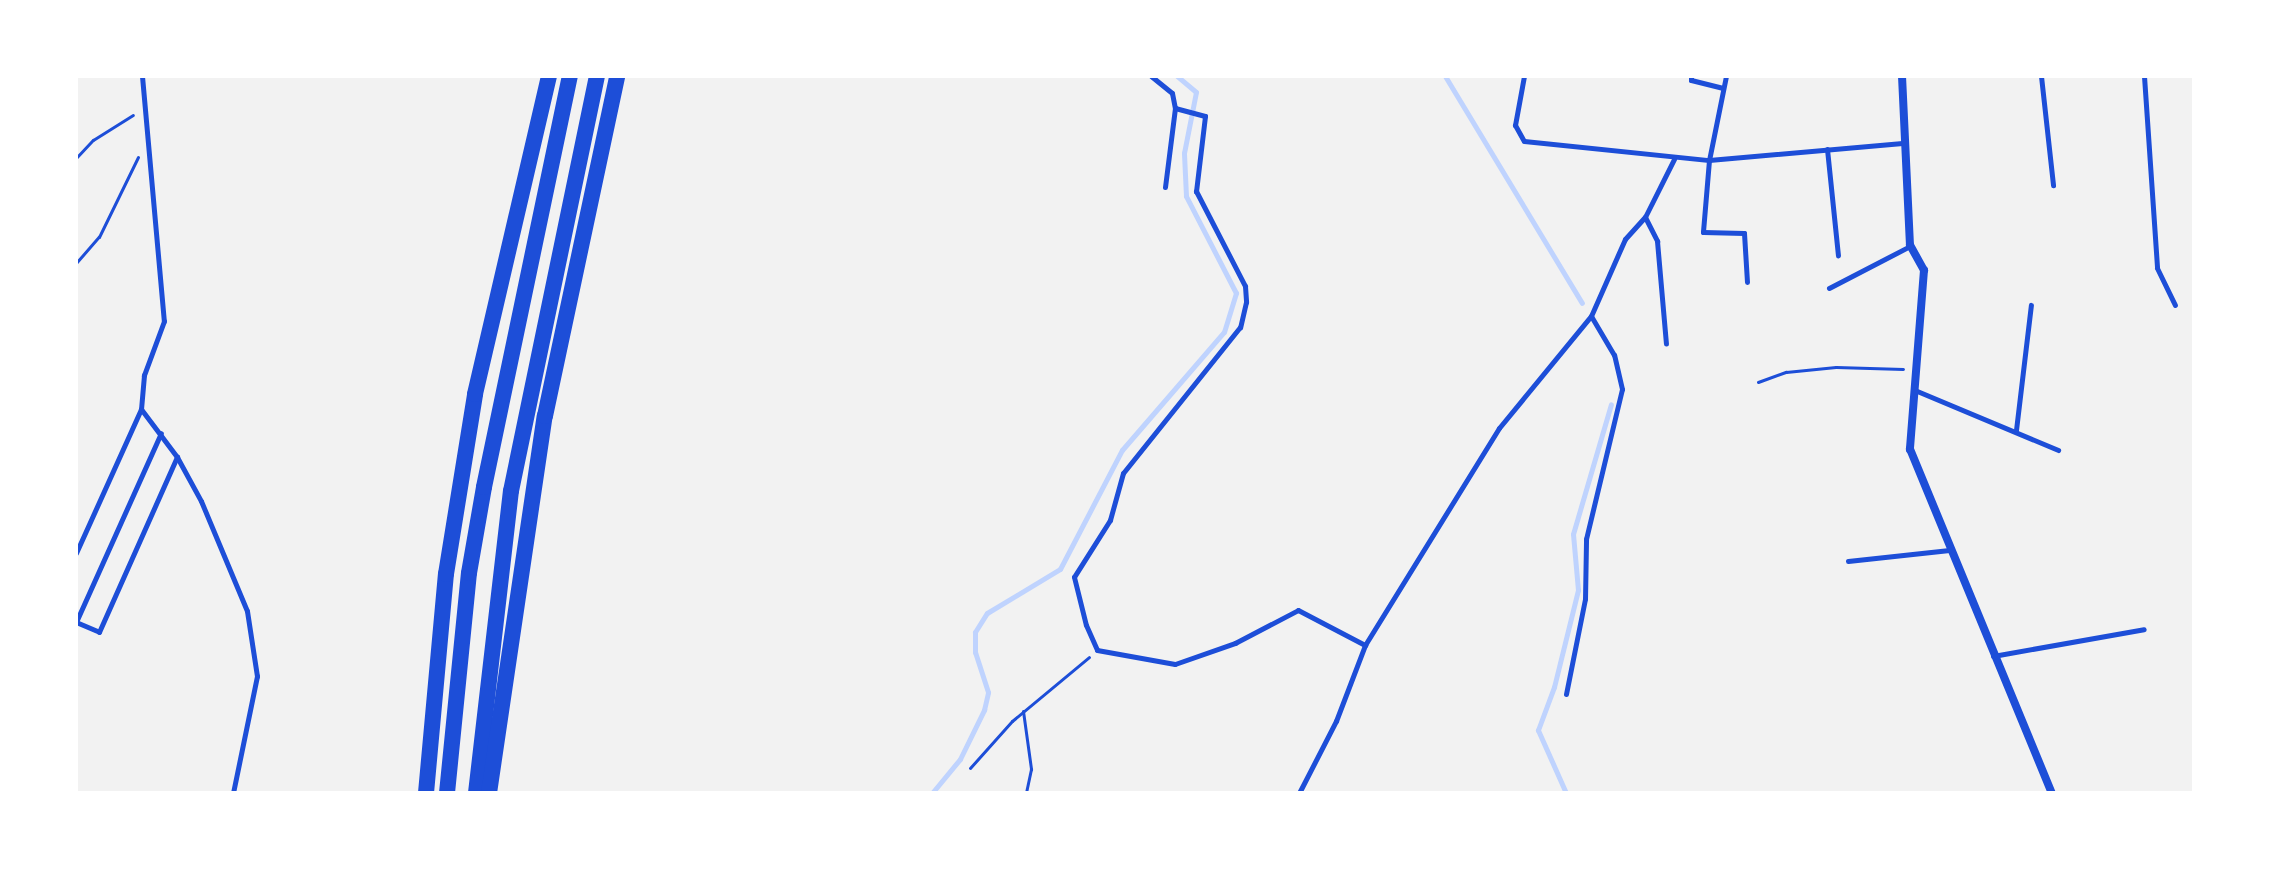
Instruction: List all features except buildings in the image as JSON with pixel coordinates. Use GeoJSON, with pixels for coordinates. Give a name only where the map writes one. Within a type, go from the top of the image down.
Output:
{"type":"FeatureCollection","features":[{"type":"Feature","properties":{"kind":"main road"},"geometry":{"type":"LineString","coordinates":[[426,793],[446,574],[475,394],[549,76]]}},
{"type":"Feature","properties":{"kind":"main road"},"geometry":{"type":"LineString","coordinates":[[447,793],[469,573],[495,420],[570,76]]}},
{"type":"Feature","properties":{"kind":"main road"},"geometry":{"type":"LineString","coordinates":[[476,793],[497,575],[522,425],[597,76]]}},
{"type":"Feature","properties":{"kind":"main road"},"geometry":{"type":"LineString","coordinates":[[489,793],[545,416],[617,76]]}},
{"type":"Feature","properties":{"kind":"street"},"geometry":{"type":"LineString","coordinates":[[1902,76],[1910,245],[1924,270],[1919,370],[1910,449],[1992,656],[2052,793]]}},
{"type":"Feature","properties":{"kind":"lane"},"geometry":{"type":"LineString","coordinates":[[76,553],[141,409],[144,375],[164,321],[142,76]]}},
{"type":"Feature","properties":{"kind":"lane"},"geometry":{"type":"LineString","coordinates":[[1151,76],[1172,93],[1175,108],[1165,187]]}},
{"type":"Feature","properties":{"kind":"lane"},"geometry":{"type":"LineString","coordinates":[[1524,76],[1515,125],[1524,141],[1674,159],[1709,160],[1905,143]]}},
{"type":"Feature","properties":{"kind":"lane"},"geometry":{"type":"LineString","coordinates":[[1691,76],[1691,80],[1723,88]]}},
{"type":"Feature","properties":{"kind":"lane"},"geometry":{"type":"LineString","coordinates":[[1726,76],[1709,160],[1703,232],[1744,233],[1747,282]]}},
{"type":"Feature","properties":{"kind":"lane"},"geometry":{"type":"LineString","coordinates":[[2041,76],[2053,185]]}},
{"type":"Feature","properties":{"kind":"lane"},"geometry":{"type":"LineString","coordinates":[[2144,76],[2157,268],[2175,305]]}},
{"type":"Feature","properties":{"kind":"lane"},"geometry":{"type":"LineString","coordinates":[[1175,108],[1205,116],[1196,191],[1245,286],[1246,302],[1240,327],[1123,473],[1110,520],[1074,577],[1097,650],[1175,664],[1235,643],[1298,610],[1365,645]]}},
{"type":"Feature","properties":{"kind":"lane"},"geometry":{"type":"LineString","coordinates":[[1827,149],[1838,255]]}},
{"type":"Feature","properties":{"kind":"lane"},"geometry":{"type":"LineString","coordinates":[[1299,793],[1336,721],[1365,645],[1499,428],[1591,316],[1625,239],[1645,217],[1674,159]]}},
{"type":"Feature","properties":{"kind":"lane"},"geometry":{"type":"LineString","coordinates":[[1645,217],[1657,241],[1666,344]]}},
{"type":"Feature","properties":{"kind":"lane"},"geometry":{"type":"LineString","coordinates":[[1829,288],[1910,245]]}},
{"type":"Feature","properties":{"kind":"lane"},"geometry":{"type":"LineString","coordinates":[[2016,430],[2031,305]]}},
{"type":"Feature","properties":{"kind":"lane"},"geometry":{"type":"LineString","coordinates":[[1566,694],[1585,599],[1586,539],[1622,389],[1614,355],[1591,316]]}},
{"type":"Feature","properties":{"kind":"lane"},"geometry":{"type":"LineString","coordinates":[[1917,391],[2058,450]]}},
{"type":"Feature","properties":{"kind":"lane"},"geometry":{"type":"LineString","coordinates":[[141,409],[177,457],[247,611],[257,676],[233,793]]}},
{"type":"Feature","properties":{"kind":"lane"},"geometry":{"type":"LineString","coordinates":[[161,433],[76,622],[99,632],[177,457]]}},
{"type":"Feature","properties":{"kind":"lane"},"geometry":{"type":"LineString","coordinates":[[1848,561],[1949,550]]}},
{"type":"Feature","properties":{"kind":"lane"},"geometry":{"type":"LineString","coordinates":[[1992,656],[2144,629]]}},
{"type":"Feature","properties":{"kind":"path"},"geometry":{"type":"LineString","coordinates":[[76,158],[93,140],[144,110]]}},
{"type":"Feature","properties":{"kind":"path"},"geometry":{"type":"LineString","coordinates":[[76,263],[99,237],[138,156],[148,151]]}},
{"type":"Feature","properties":{"kind":"path"},"geometry":{"type":"LineString","coordinates":[[1758,382],[1786,372],[1836,367],[1919,370]]}},
{"type":"Feature","properties":{"kind":"path"},"geometry":{"type":"LineString","coordinates":[[970,768],[1023,711],[1097,650]]}},
{"type":"Feature","properties":{"kind":"path"},"geometry":{"type":"LineString","coordinates":[[1023,711],[1031,769],[1026,793]]}},
{"type":"Feature","properties":{"kind":"waterway"},"geometry":{"type":"LineString","coordinates":[[932,793],[960,759],[984,710],[988,692],[975,652],[975,632],[987,613],[1060,569],[1122,450],[1224,332],[1236,293],[1186,196],[1184,153],[1196,92],[1177,76]]}},
{"type":"Feature","properties":{"kind":"waterway"},"geometry":{"type":"LineString","coordinates":[[1445,76],[1582,303]]}},
{"type":"Feature","properties":{"kind":"waterway"},"geometry":{"type":"LineString","coordinates":[[1566,793],[1538,730],[1554,687],[1578,590],[1573,534],[1611,404]]}}]}
